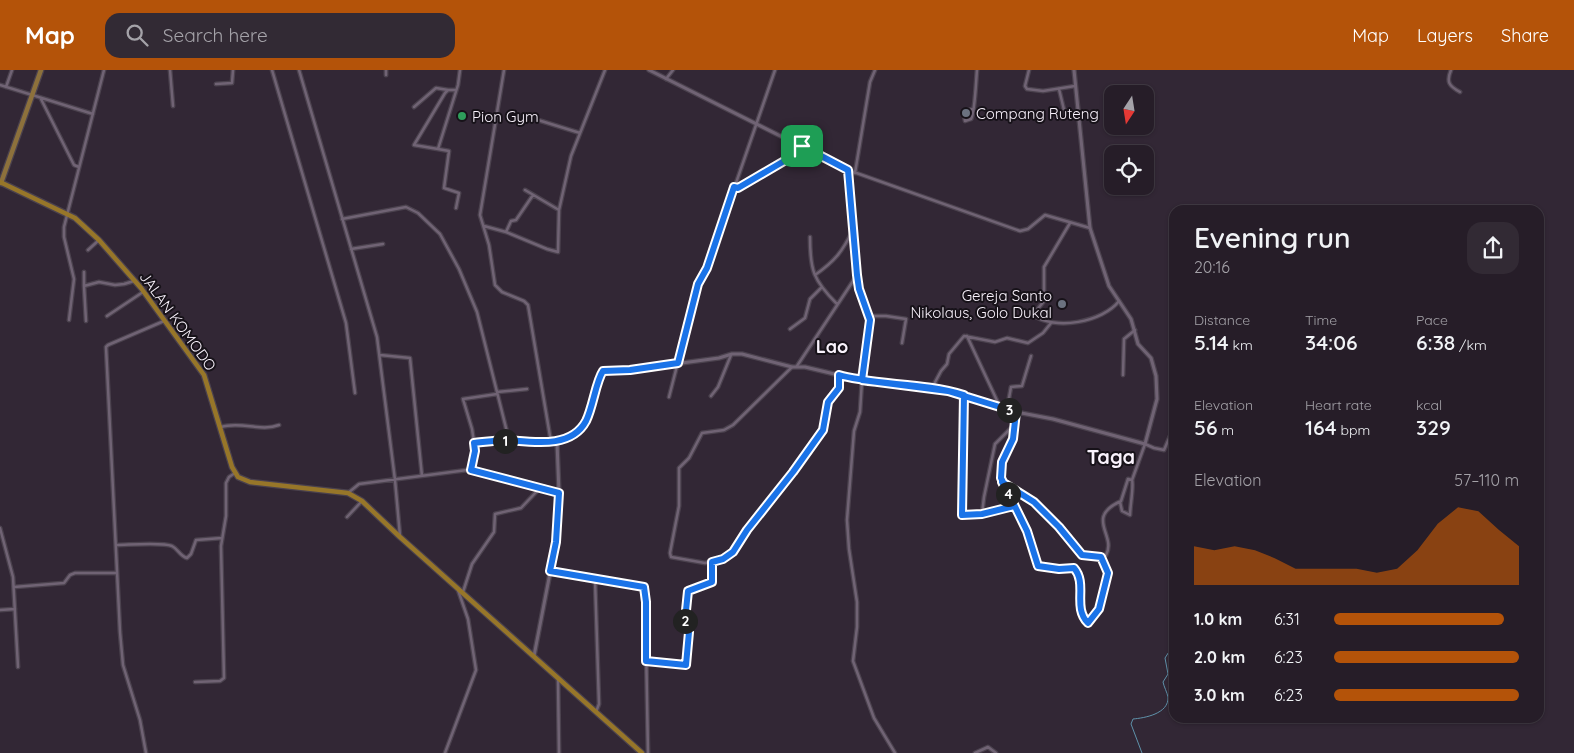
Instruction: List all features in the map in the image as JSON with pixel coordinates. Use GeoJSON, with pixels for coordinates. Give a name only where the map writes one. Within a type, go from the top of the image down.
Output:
{"type":"FeatureCollection","features":[{"type":"Feature","properties":{"kind":"highway","name":"JALAN KOMODO"},"geometry":{"type":"LineString","coordinates":[[0,184],[68,214],[99,240],[143,292],[201,370],[221,427],[234,473]]}},
{"type":"Feature","properties":{"kind":"highway"},"geometry":{"type":"LineString","coordinates":[[234,473],[245,481],[348,492],[362,500],[400,537],[642,753]]}},
{"type":"Feature","properties":{"kind":"main road"},"geometry":{"type":"LineString","coordinates":[[0,184],[41,70]]}},
{"type":"Feature","properties":{"kind":"street"},"geometry":{"type":"LineString","coordinates":[[6,87],[12,70]]}},
{"type":"Feature","properties":{"kind":"street"},"geometry":{"type":"LineString","coordinates":[[69,320],[74,279],[64,237],[79,167],[104,70]]}},
{"type":"Feature","properties":{"kind":"street"},"geometry":{"type":"LineString","coordinates":[[170,70],[173,106]]}},
{"type":"Feature","properties":{"kind":"street"},"geometry":{"type":"LineString","coordinates":[[216,84],[232,83],[233,70]]}},
{"type":"Feature","properties":{"kind":"street"},"geometry":{"type":"LineString","coordinates":[[272,70],[346,323],[356,393]]}},
{"type":"Feature","properties":{"kind":"street"},"geometry":{"type":"LineString","coordinates":[[299,70],[377,337],[395,480],[400,537]]}},
{"type":"Feature","properties":{"kind":"street"},"geometry":{"type":"LineString","coordinates":[[386,70],[386,75]]}},
{"type":"Feature","properties":{"kind":"street"},"geometry":{"type":"LineString","coordinates":[[438,149],[458,85],[460,70]]}},
{"type":"Feature","properties":{"kind":"street"},"geometry":{"type":"LineString","coordinates":[[504,70],[480,212],[489,245],[495,285],[502,292],[524,301],[528,305],[551,442]]}},
{"type":"Feature","properties":{"kind":"street"},"geometry":{"type":"LineString","coordinates":[[485,226],[558,252],[558,210],[571,156],[605,70]]}},
{"type":"Feature","properties":{"kind":"street"},"geometry":{"type":"LineString","coordinates":[[649,70],[855,173],[1020,231],[1028,229],[1045,215],[1090,228]]}},
{"type":"Feature","properties":{"kind":"street"},"geometry":{"type":"LineString","coordinates":[[666,79],[673,70]]}},
{"type":"Feature","properties":{"kind":"street"},"geometry":{"type":"LineString","coordinates":[[669,397],[698,284],[707,268],[775,70]]}},
{"type":"Feature","properties":{"kind":"street"},"geometry":{"type":"LineString","coordinates":[[855,173],[870,82],[875,70]]}},
{"type":"Feature","properties":{"kind":"street"},"geometry":{"type":"LineString","coordinates":[[973,109],[967,110],[964,114],[965,121],[972,118],[973,109],[977,70]]}},
{"type":"Feature","properties":{"kind":"street"},"geometry":{"type":"LineString","coordinates":[[1028,70],[1026,88],[1040,91],[1077,86]]}},
{"type":"Feature","properties":{"kind":"street"},"geometry":{"type":"LineString","coordinates":[[1074,70],[1090,228],[1104,275],[1112,292],[1128,314],[1135,330],[1138,344],[1152,360],[1158,385],[1157,399],[1145,444],[1132,480],[1134,485],[1130,499],[1130,515],[1122,511],[1120,502],[1128,479],[1132,480]]}},
{"type":"Feature","properties":{"kind":"street"},"geometry":{"type":"LineString","coordinates":[[1451,70],[1448,81],[1449,85],[1460,92]]}},
{"type":"Feature","properties":{"kind":"street"},"geometry":{"type":"LineString","coordinates":[[0,85],[93,114]]}},
{"type":"Feature","properties":{"kind":"street"},"geometry":{"type":"LineString","coordinates":[[414,107],[436,88],[455,90]]}},
{"type":"Feature","properties":{"kind":"street"},"geometry":{"type":"LineString","coordinates":[[1059,89],[1064,114]]}},
{"type":"Feature","properties":{"kind":"street"},"geometry":{"type":"LineString","coordinates":[[448,90],[414,145],[449,151],[444,188],[459,194],[456,208]]}},
{"type":"Feature","properties":{"kind":"street"},"geometry":{"type":"LineString","coordinates":[[40,98],[74,165],[79,167]]}},
{"type":"Feature","properties":{"kind":"street"},"geometry":{"type":"LineString","coordinates":[[538,120],[580,133]]}},
{"type":"Feature","properties":{"kind":"street"},"geometry":{"type":"LineString","coordinates":[[734,187],[738,188],[790,158],[802,146]]}},
{"type":"Feature","properties":{"kind":"street"},"geometry":{"type":"LineString","coordinates":[[848,170],[857,275],[859,289],[869,316],[870,326],[862,380],[860,412],[854,431],[847,520],[849,549],[857,602],[857,627],[853,661],[874,718],[890,748],[895,753]]}},
{"type":"Feature","properties":{"kind":"street"},"geometry":{"type":"LineString","coordinates":[[525,190],[558,210]]}},
{"type":"Feature","properties":{"kind":"street"},"geometry":{"type":"LineString","coordinates":[[506,232],[512,220],[516,220],[532,195]]}},
{"type":"Feature","properties":{"kind":"street"},"geometry":{"type":"LineString","coordinates":[[342,219],[406,207],[418,212],[440,234],[460,269],[475,305],[509,440]]}},
{"type":"Feature","properties":{"kind":"street"},"geometry":{"type":"LineString","coordinates":[[1070,223],[1044,267],[1044,302],[1033,314],[1035,317],[1051,322],[1082,321],[1112,309],[1119,301]]}},
{"type":"Feature","properties":{"kind":"street"},"geometry":{"type":"LineString","coordinates":[[815,275],[831,264],[842,250],[853,229]]}},
{"type":"Feature","properties":{"kind":"street"},"geometry":{"type":"LineString","coordinates":[[810,237],[810,263],[822,288],[837,304]]}},
{"type":"Feature","properties":{"kind":"street"},"geometry":{"type":"LineString","coordinates":[[88,250],[99,240]]}},
{"type":"Feature","properties":{"kind":"street"},"geometry":{"type":"LineString","coordinates":[[351,249],[384,244]]}},
{"type":"Feature","properties":{"kind":"street"},"geometry":{"type":"LineString","coordinates":[[84,272],[86,321]]}},
{"type":"Feature","properties":{"kind":"street"},"geometry":{"type":"LineString","coordinates":[[796,366],[857,275]]}},
{"type":"Feature","properties":{"kind":"street"},"geometry":{"type":"LineString","coordinates":[[84,286],[99,282],[115,285],[134,281]]}},
{"type":"Feature","properties":{"kind":"street"},"geometry":{"type":"LineString","coordinates":[[790,329],[805,318],[810,300],[822,288]]}},
{"type":"Feature","properties":{"kind":"street"},"geometry":{"type":"LineString","coordinates":[[107,316],[143,292]]}},
{"type":"Feature","properties":{"kind":"street"},"geometry":{"type":"LineString","coordinates":[[869,316],[906,319],[902,343]]}},
{"type":"Feature","properties":{"kind":"street"},"geometry":{"type":"LineString","coordinates":[[146,753],[140,720],[123,665],[106,348],[108,345],[166,321]]}},
{"type":"Feature","properties":{"kind":"street"},"geometry":{"type":"LineString","coordinates":[[932,388],[947,364],[950,354],[962,338],[967,336],[992,342],[1007,338],[1028,343],[1043,333],[1051,322]]}},
{"type":"Feature","properties":{"kind":"street"},"geometry":{"type":"LineString","coordinates":[[1123,374],[1124,339],[1135,330]]}},
{"type":"Feature","properties":{"kind":"street"},"geometry":{"type":"LineString","coordinates":[[967,336],[1000,407]]}},
{"type":"Feature","properties":{"kind":"street"},"geometry":{"type":"LineString","coordinates":[[711,396],[718,387],[732,354]]}},
{"type":"Feature","properties":{"kind":"street"},"geometry":{"type":"LineString","coordinates":[[474,443],[509,440],[556,442],[575,432],[585,424],[603,371],[630,370],[719,358],[732,354],[742,354],[792,367],[796,366],[862,380],[932,388],[964,395],[1016,412],[1054,419],[1164,450],[1169,438]]}},
{"type":"Feature","properties":{"kind":"street"},"geometry":{"type":"LineString","coordinates":[[380,355],[410,358],[422,476]]}},
{"type":"Feature","properties":{"kind":"street"},"geometry":{"type":"LineString","coordinates":[[1007,409],[1011,386],[1022,386],[1031,356]]}},
{"type":"Feature","properties":{"kind":"street"},"geometry":{"type":"LineString","coordinates":[[792,367],[733,425],[724,430],[702,433],[689,458],[679,468],[679,506],[670,555],[679,560],[705,563],[723,559],[733,552],[747,530],[793,472],[823,430],[828,402],[839,388],[839,375]]}},
{"type":"Feature","properties":{"kind":"street"},"geometry":{"type":"LineString","coordinates":[[471,470],[475,451],[463,399],[527,389]]}},
{"type":"Feature","properties":{"kind":"street"},"geometry":{"type":"LineString","coordinates":[[964,395],[962,514],[963,516],[982,514],[1014,506]]}},
{"type":"Feature","properties":{"kind":"street"},"geometry":{"type":"LineString","coordinates":[[1016,412],[1012,443],[1002,462],[1002,482],[1027,531],[1038,566],[1059,569],[1074,568],[1080,575],[1082,584],[1080,589],[1081,614],[1089,624],[1099,609],[1108,573],[1101,557]]}},
{"type":"Feature","properties":{"kind":"street"},"geometry":{"type":"LineString","coordinates":[[221,427],[232,424],[270,428],[279,425]]}},
{"type":"Feature","properties":{"kind":"street"},"geometry":{"type":"LineString","coordinates":[[982,514],[995,444],[1014,425]]}},
{"type":"Feature","properties":{"kind":"street"},"geometry":{"type":"LineString","coordinates":[[534,656],[556,542],[559,493],[556,442]]}},
{"type":"Feature","properties":{"kind":"street"},"geometry":{"type":"LineString","coordinates":[[348,492],[358,484],[471,470],[559,493]]}},
{"type":"Feature","properties":{"kind":"street"},"geometry":{"type":"LineString","coordinates":[[195,682],[220,681],[224,678],[222,538],[226,516],[226,483],[228,477],[234,473]]}},
{"type":"Feature","properties":{"kind":"street"},"geometry":{"type":"LineString","coordinates":[[1002,482],[1034,502],[1059,527],[1082,555],[1101,557],[1106,555],[1109,546],[1103,528],[1104,517],[1110,505],[1120,502]]}},
{"type":"Feature","properties":{"kind":"street"},"geometry":{"type":"LineString","coordinates":[[463,592],[472,564],[494,532],[494,514],[521,508],[539,489]]}},
{"type":"Feature","properties":{"kind":"street"},"geometry":{"type":"LineString","coordinates":[[347,517],[362,500]]}},
{"type":"Feature","properties":{"kind":"street"},"geometry":{"type":"LineString","coordinates":[[0,528],[13,577],[18,667]]}},
{"type":"Feature","properties":{"kind":"street"},"geometry":{"type":"LineString","coordinates":[[116,545],[167,545],[177,549],[187,558],[191,554],[196,540],[222,538]]}},
{"type":"Feature","properties":{"kind":"street"},"geometry":{"type":"LineString","coordinates":[[646,661],[687,665],[689,632],[685,620],[688,593],[690,590],[711,583],[712,562]]}},
{"type":"Feature","properties":{"kind":"street"},"geometry":{"type":"LineString","coordinates":[[550,571],[644,587],[646,602],[648,753]]}},
{"type":"Feature","properties":{"kind":"street"},"geometry":{"type":"LineString","coordinates":[[14,587],[64,583],[70,575],[75,573],[117,573]]}},
{"type":"Feature","properties":{"kind":"street"},"geometry":{"type":"LineString","coordinates":[[595,579],[599,704],[596,712]]}},
{"type":"Feature","properties":{"kind":"street"},"geometry":{"type":"LineString","coordinates":[[445,753],[476,670],[468,619],[457,587]]}},
{"type":"Feature","properties":{"kind":"street"},"geometry":{"type":"LineString","coordinates":[[0,610],[15,609]]}},
{"type":"Feature","properties":{"kind":"street"},"geometry":{"type":"LineString","coordinates":[[558,677],[559,753]]}},
{"type":"Feature","properties":{"kind":"street"},"geometry":{"type":"LineString","coordinates":[[975,753],[988,747],[996,753]]}},
{"type":"Feature","properties":{"kind":"waterway"},"geometry":{"type":"LineString","coordinates":[[1142,753],[1131,724],[1133,719],[1155,714],[1165,707],[1168,697],[1163,682],[1168,674],[1165,658],[1169,652]]}},
{"type":"Feature","properties":{"kind":"place","name":"Compang Ruteng"},"geometry":{"type":"Point","coordinates":[966,113]}},
{"type":"Feature","properties":{"kind":"place","name":"Pion Gym"},"geometry":{"type":"Point","coordinates":[462,116]}},
{"type":"Feature","properties":{"kind":"place","name":"Gereja Santo Nikolaus, Golo Dukal"},"geometry":{"type":"Point","coordinates":[1062,304]}},
{"type":"Feature","properties":{"kind":"district","name":"Lao"},"geometry":{"type":"Point","coordinates":[832,346]}},
{"type":"Feature","properties":{"kind":"district","name":"Taga"},"geometry":{"type":"Point","coordinates":[1111,456]}},
{"type":"Feature","properties":{"kind":"route"},"geometry":{"type":"LineString","coordinates":[[802,146],[790,158],[738,188],[734,187],[707,268],[694,296],[678,363],[630,370],[603,371],[585,424],[575,432],[556,442],[511,442],[509,440],[474,443],[475,451],[471,470],[559,493],[556,542],[550,571],[644,587],[646,590],[646,661],[686,665],[689,629],[685,620],[688,591],[712,582],[712,562],[723,559],[733,552],[747,530],[783,482],[793,472],[823,430],[828,402],[839,390],[839,375],[862,380],[948,391],[1016,412],[1012,441],[1002,462],[1002,482],[1027,531],[1037,565],[1059,569],[1074,568],[1080,575],[1082,584],[1080,589],[1081,614],[1088,623],[1095,616],[1101,605],[1108,573],[1101,557],[1086,557],[1082,555],[1059,527],[1034,502],[1002,482],[1014,506],[982,514],[962,515],[961,491],[965,416],[964,395],[948,391],[932,388],[862,380],[870,317],[859,289],[848,170],[802,146]]}}]}
